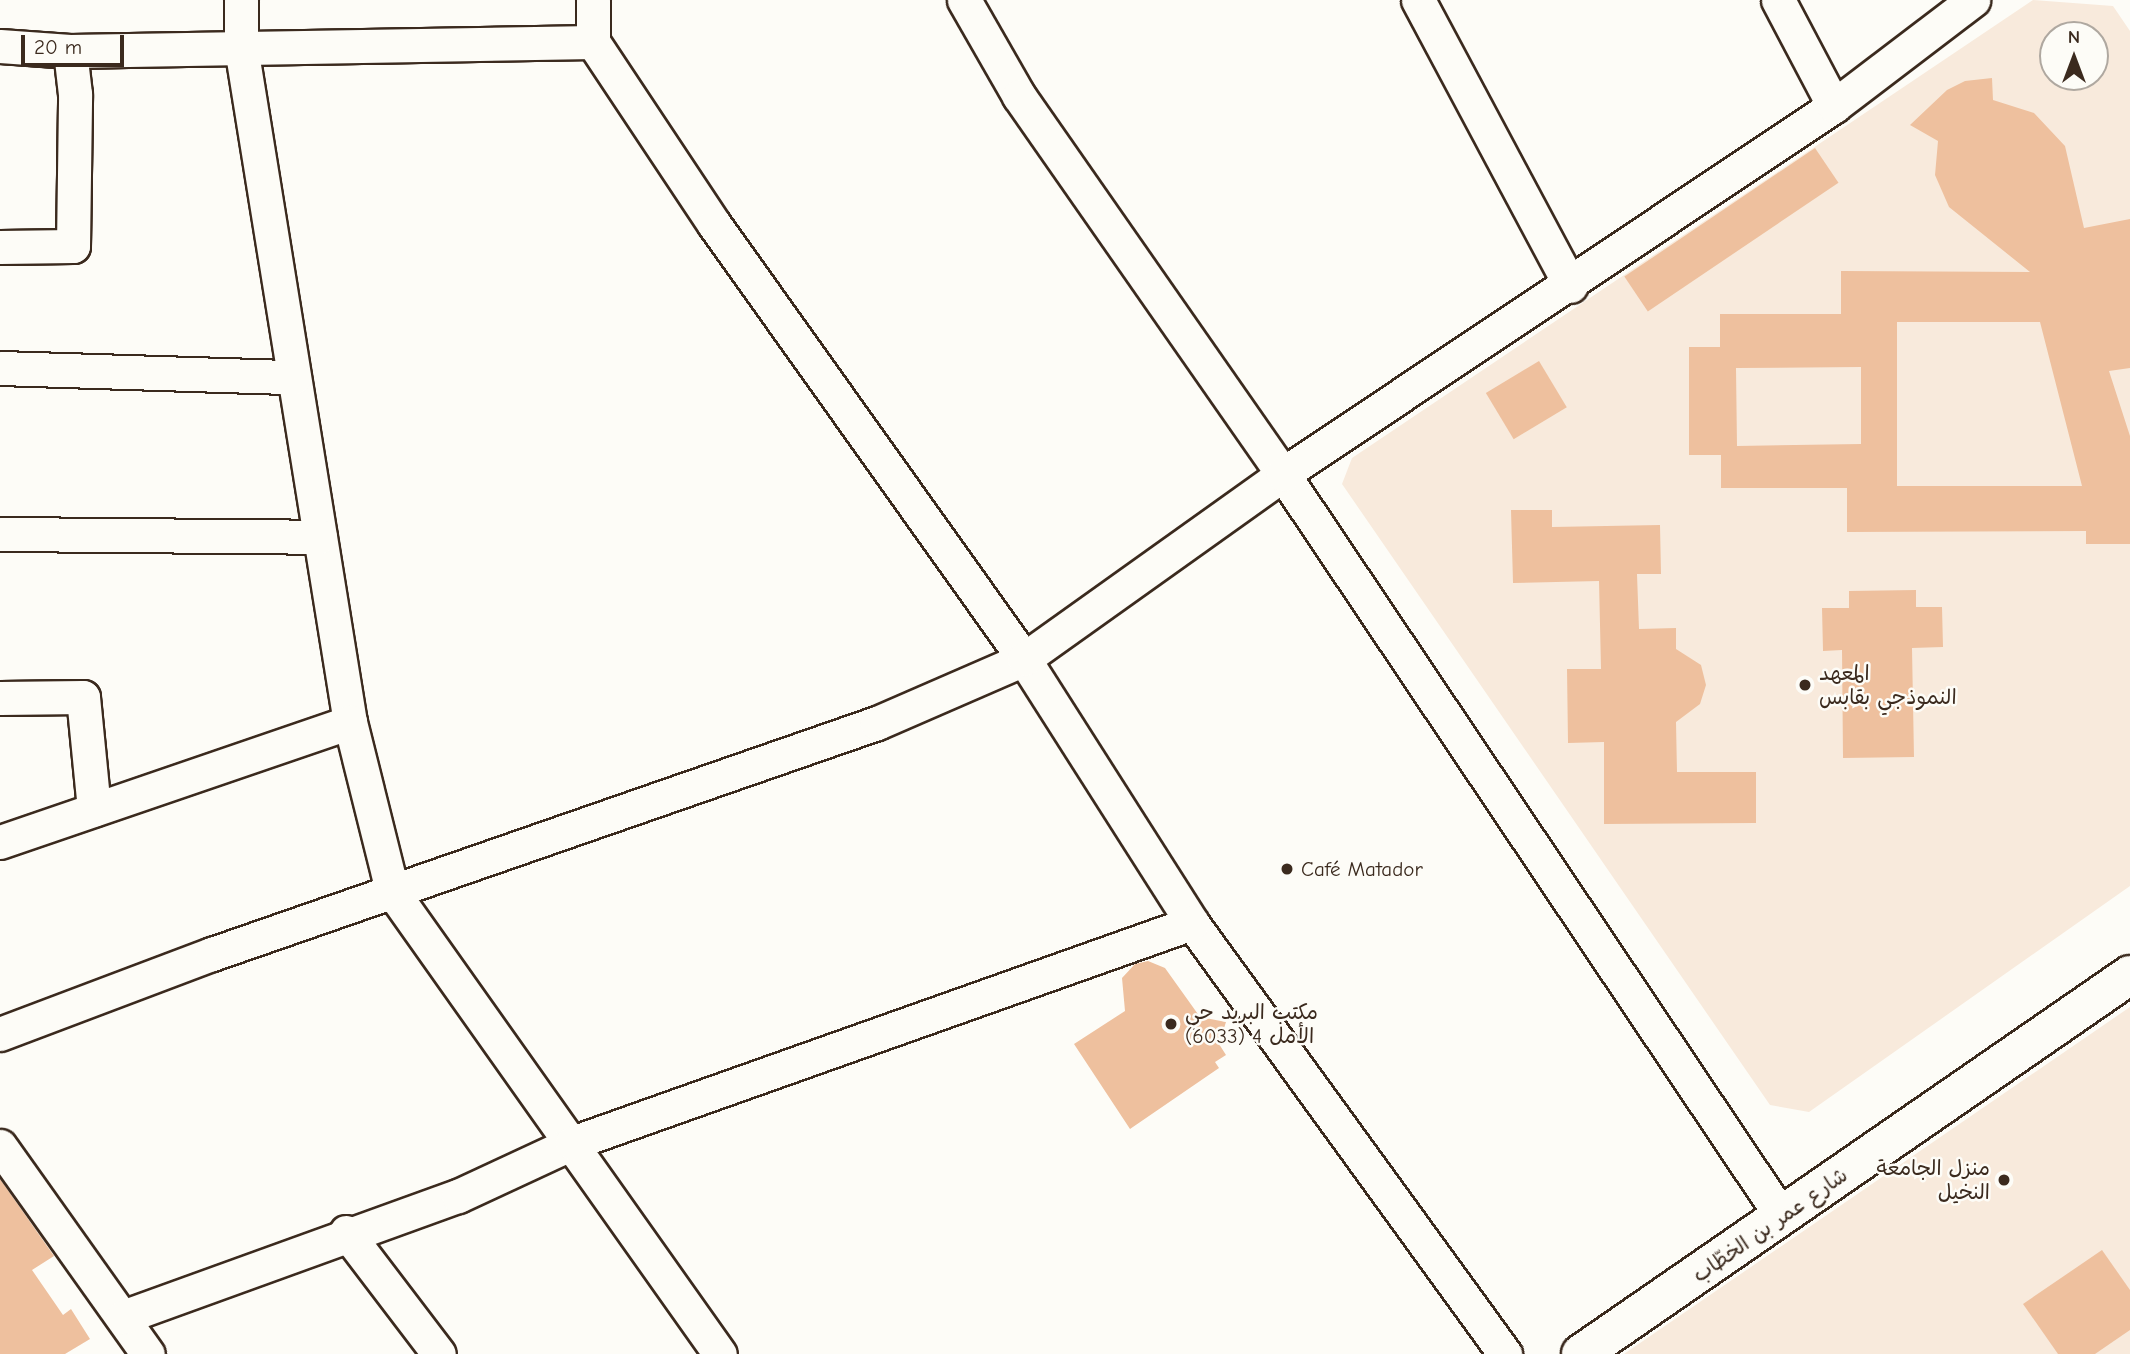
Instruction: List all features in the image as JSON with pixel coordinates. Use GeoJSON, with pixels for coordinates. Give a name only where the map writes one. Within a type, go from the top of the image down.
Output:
{"type":"FeatureCollection","features":[{"type":"Feature","properties":{"kind":"street"},"geometry":{"type":"LineString","coordinates":[[241,0],[241,47],[349,722],[392,891],[720,1354]]}},
{"type":"Feature","properties":{"kind":"street"},"geometry":{"type":"LineString","coordinates":[[593,0],[593,42],[714,224],[1024,659],[1192,923],[1505,1354]]}},
{"type":"Feature","properties":{"kind":"street"},"geometry":{"type":"LineString","coordinates":[[964,0],[1019,96],[1283,474],[1782,1217]]}},
{"type":"Feature","properties":{"kind":"street"},"geometry":{"type":"LineString","coordinates":[[1418,0],[1571,286]]}},
{"type":"Feature","properties":{"kind":"street"},"geometry":{"type":"LineString","coordinates":[[1778,0],[1834,106]]}},
{"type":"Feature","properties":{"kind":"street"},"geometry":{"type":"LineString","coordinates":[[0,1034],[392,891],[877,723],[1024,659],[1283,474],[1571,286],[1834,106],[1973,0]]}},
{"type":"Feature","properties":{"kind":"street"},"geometry":{"type":"LineString","coordinates":[[0,46],[70,51],[593,42]]}},
{"type":"Feature","properties":{"kind":"street"},"geometry":{"type":"LineString","coordinates":[[0,247],[73,246],[75,94],[70,51]]}},
{"type":"Feature","properties":{"kind":"street"},"geometry":{"type":"LineString","coordinates":[[0,368],[294,377]]}},
{"type":"Feature","properties":{"kind":"street"},"geometry":{"type":"LineString","coordinates":[[0,534],[320,537]]}},
{"type":"Feature","properties":{"kind":"street"},"geometry":{"type":"LineString","coordinates":[[0,698],[83,698],[94,810]]}},
{"type":"Feature","properties":{"kind":"street"},"geometry":{"type":"LineString","coordinates":[[0,842],[349,722]]}},
{"type":"Feature","properties":{"kind":"street"},"geometry":{"type":"LineString","coordinates":[[123,1317],[346,1232],[458,1196],[572,1143],[1192,923]]}},
{"type":"Feature","properties":{"kind":"street","name":"شارع عمر بن الخطّاب"},"geometry":{"type":"LineString","coordinates":[[1581,1354],[2130,975]]}},
{"type":"Feature","properties":{"kind":"street"},"geometry":{"type":"LineString","coordinates":[[0,1146],[148,1354]]}},
{"type":"Feature","properties":{"kind":"street"},"geometry":{"type":"LineString","coordinates":[[346,1232],[439,1354]]}},
{"type":"Feature","properties":{"kind":"shaded area","name":"المعهد النموذجي بقابس"},"geometry":{"type":"Polygon","coordinates":[[[2033,0],[2113,6],[2130,31],[2130,886],[1809,1112],[1770,1105],[1342,484],[1352,458],[2033,0]]]}},
{"type":"Feature","properties":{"kind":"shaded area","name":"منزل الجامعة النخيل"},"geometry":{"type":"Polygon","coordinates":[[[2130,1007],[2130,1354],[1624,1354],[2130,1007]]]}},
{"type":"Feature","properties":{"kind":"building"},"geometry":{"type":"Polygon","coordinates":[[[1992,78],[1993,100],[2034,113],[2065,146],[2084,228],[2130,219],[2130,368],[2109,371],[2130,436],[2130,544],[2086,544],[2086,531],[1847,532],[1847,488],[1721,488],[1721,455],[1689,455],[1689,347],[1720,347],[1720,314],[1841,314],[1841,271],[2030,272],[1949,207],[1935,175],[1938,141],[1910,125],[1947,90],[1965,81],[1992,78]],[[1897,322],[1897,486],[2082,486],[2040,322],[1897,322]],[[1861,367],[1736,368],[1737,446],[1861,444],[1861,367]]]}},
{"type":"Feature","properties":{"kind":"building"},"geometry":{"type":"Polygon","coordinates":[[[1815,148],[1838,183],[1648,311],[1624,277],[1815,148]]]}},
{"type":"Feature","properties":{"kind":"building"},"geometry":{"type":"Polygon","coordinates":[[[1539,361],[1567,407],[1514,439],[1486,393],[1539,361]]]}},
{"type":"Feature","properties":{"kind":"building"},"geometry":{"type":"Polygon","coordinates":[[[1511,510],[1552,510],[1552,527],[1660,525],[1661,574],[1637,574],[1639,629],[1676,628],[1676,649],[1701,665],[1706,685],[1700,704],[1676,722],[1677,772],[1756,772],[1756,823],[1604,824],[1604,742],[1568,743],[1567,669],[1601,669],[1599,581],[1513,583],[1511,510]]]}},
{"type":"Feature","properties":{"kind":"building"},"geometry":{"type":"Polygon","coordinates":[[[1916,590],[1916,607],[1942,607],[1943,647],[1912,648],[1914,757],[1843,758],[1842,650],[1823,651],[1822,608],[1849,608],[1849,591],[1916,590]]]}},
{"type":"Feature","properties":{"kind":"building"},"geometry":{"type":"Polygon","coordinates":[[[1148,961],[1165,968],[1200,1017],[1226,1022],[1219,1044],[1226,1055],[1215,1062],[1219,1068],[1130,1129],[1074,1044],[1125,1011],[1122,978],[1135,964],[1148,961]]]}},
{"type":"Feature","properties":{"kind":"building"},"geometry":{"type":"Polygon","coordinates":[[[0,1179],[54,1256],[32,1270],[63,1315],[71,1309],[90,1339],[65,1354],[0,1354],[0,1179]]]}},
{"type":"Feature","properties":{"kind":"building"},"geometry":{"type":"Polygon","coordinates":[[[2102,1250],[2130,1290],[2130,1330],[2095,1354],[2058,1354],[2023,1304],[2102,1250]]]}},
{"type":"Feature","properties":{"kind":"place","name":"المعهد النموذجي بقابس"},"geometry":{"type":"Point","coordinates":[1805,685]}},
{"type":"Feature","properties":{"kind":"place","name":"Café Matador"},"geometry":{"type":"Point","coordinates":[1287,869]}},
{"type":"Feature","properties":{"kind":"place","name":"مكتب البريد حي الأمل 4 (6033)"},"geometry":{"type":"Point","coordinates":[1171,1024]}},
{"type":"Feature","properties":{"kind":"place","name":"منزل الجامعة النخيل"},"geometry":{"type":"Point","coordinates":[2004,1180]}}]}
